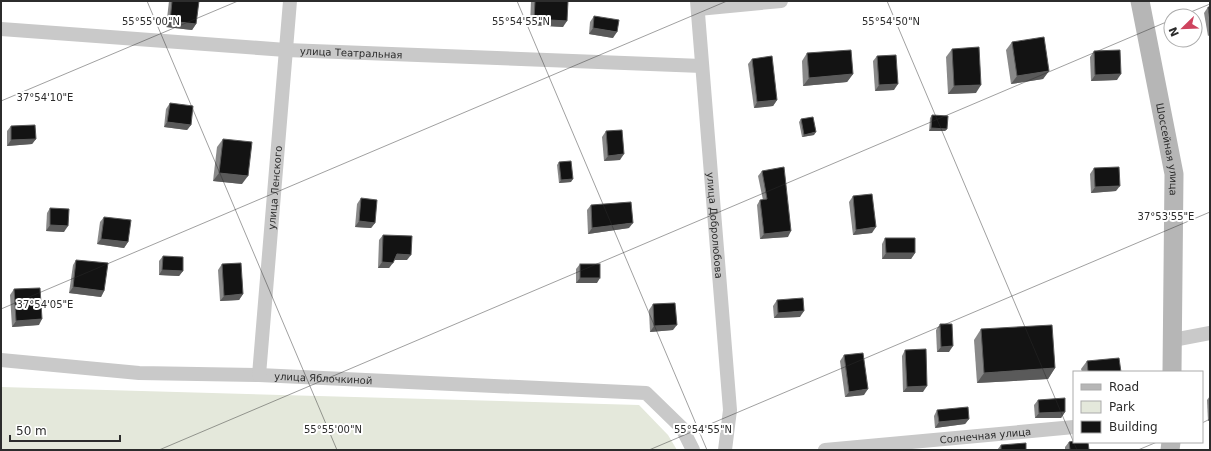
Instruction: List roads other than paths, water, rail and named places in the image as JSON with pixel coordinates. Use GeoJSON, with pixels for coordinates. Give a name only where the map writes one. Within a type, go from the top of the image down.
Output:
{"type":"FeatureCollection","features":[{"type":"Feature","properties":{"kind":"main road","name":"Шоссейная улица"},"geometry":{"type":"LineString","coordinates":[[1140,1],[1174,174],[1172,371]]}},
{"type":"Feature","properties":{"kind":"street","name":"улица Ленского"},"geometry":{"type":"LineString","coordinates":[[258,375],[290,1]]}},
{"type":"Feature","properties":{"kind":"street"},"geometry":{"type":"LineString","coordinates":[[697,5],[781,1]]}},
{"type":"Feature","properties":{"kind":"street","name":"улица Добролюбова"},"geometry":{"type":"LineString","coordinates":[[697,5],[730,410],[725,450]]}},
{"type":"Feature","properties":{"kind":"street","name":"улица Театральная"},"geometry":{"type":"LineString","coordinates":[[1,29],[286,50],[702,66]]}},
{"type":"Feature","properties":{"kind":"street"},"geometry":{"type":"LineString","coordinates":[[1172,340],[1210,333]]}},
{"type":"Feature","properties":{"kind":"street","name":"улица Яблочкиной"},"geometry":{"type":"LineString","coordinates":[[1,360],[139,373],[258,375],[646,393],[682,428],[693,450]]}},
{"type":"Feature","properties":{"kind":"street","name":"Солнечная улица"},"geometry":{"type":"LineString","coordinates":[[825,450],[1073,427]]}}]}
